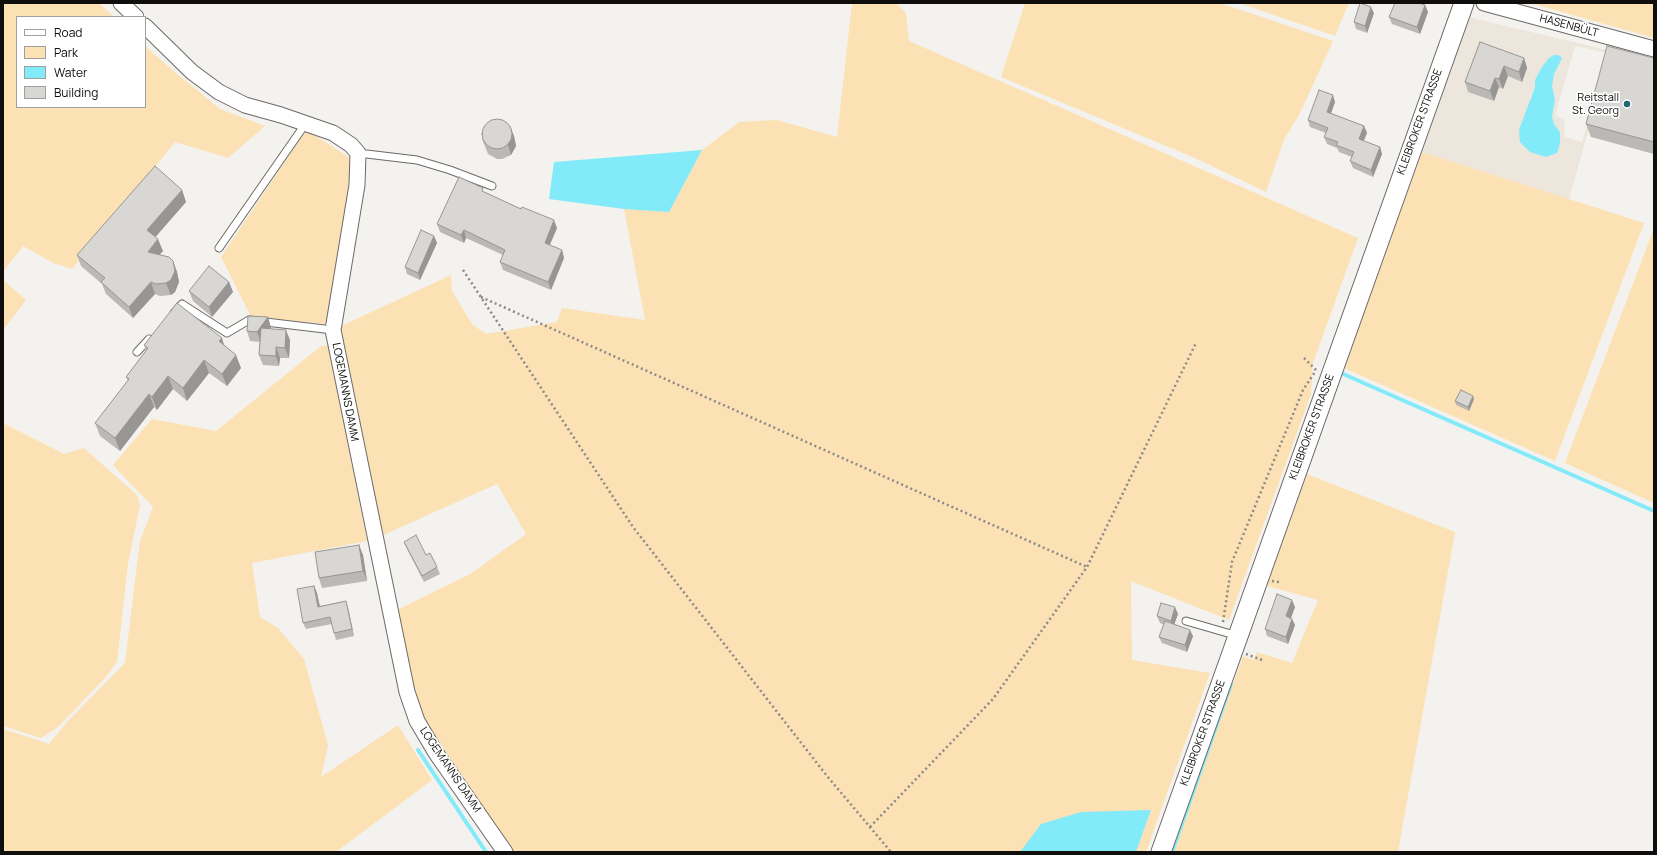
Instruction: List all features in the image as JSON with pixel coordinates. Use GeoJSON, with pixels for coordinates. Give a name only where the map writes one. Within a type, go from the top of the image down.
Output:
{"type":"FeatureCollection","features":[{"type":"Feature","properties":{"kind":"street"},"geometry":{"type":"LineString","coordinates":[[121,3],[135,16]]}},
{"type":"Feature","properties":{"kind":"street","name":"KLEIBROKER STRASSE"},"geometry":{"type":"LineString","coordinates":[[1160,852],[1464,3]]}},
{"type":"Feature","properties":{"kind":"street","name":"HASENBÜLT"},"geometry":{"type":"LineString","coordinates":[[1484,3],[1654,49]]}},
{"type":"Feature","properties":{"kind":"street"},"geometry":{"type":"LineString","coordinates":[[146,27],[192,72],[219,92],[245,105],[306,123],[333,133],[350,145],[358,153]]}},
{"type":"Feature","properties":{"kind":"street","name":"LOGEMANNS DAMM"},"geometry":{"type":"LineString","coordinates":[[358,153],[357,185],[333,330],[407,692],[417,721],[505,852]]}},
{"type":"Feature","properties":{"kind":"lane"},"geometry":{"type":"LineString","coordinates":[[219,248],[306,123]]}},
{"type":"Feature","properties":{"kind":"lane"},"geometry":{"type":"LineString","coordinates":[[358,153],[418,160],[492,186]]}},
{"type":"Feature","properties":{"kind":"lane"},"geometry":{"type":"LineString","coordinates":[[167,320],[182,304],[227,333],[249,320],[333,330]]}},
{"type":"Feature","properties":{"kind":"lane"},"geometry":{"type":"LineString","coordinates":[[137,352],[152,336]]}},
{"type":"Feature","properties":{"kind":"lane"},"geometry":{"type":"LineString","coordinates":[[1186,621],[1238,636]]}},
{"type":"Feature","properties":{"kind":"path"},"geometry":{"type":"LineString","coordinates":[[463,270],[633,527],[827,776],[891,852]]}},
{"type":"Feature","properties":{"kind":"path"},"geometry":{"type":"LineString","coordinates":[[480,297],[1087,566]]}},
{"type":"Feature","properties":{"kind":"path"},"geometry":{"type":"LineString","coordinates":[[870,827],[992,699],[1087,566],[1196,343]]}},
{"type":"Feature","properties":{"kind":"path"},"geometry":{"type":"LineString","coordinates":[[1304,358],[1316,370]]}},
{"type":"Feature","properties":{"kind":"shaded area"},"geometry":{"type":"Polygon","coordinates":[[[1468,17],[1611,51],[1569,199],[1422,152],[1468,17]],[[1575,46],[1555,116],[1564,119],[1565,137],[1582,142],[1608,53],[1575,46]],[[1554,74],[1535,80],[1535,87],[1529,99],[1560,143],[1560,132],[1554,124],[1552,115],[1555,100],[1551,86],[1554,74]]]}},
{"type":"Feature","properties":{"kind":"green space"},"geometry":{"type":"Polygon","coordinates":[[[3,3],[99,3],[113,16],[16,16],[16,108],[146,108],[146,47],[220,109],[265,126],[228,158],[175,142],[72,269],[53,263],[23,246],[3,272],[3,3]]]}},
{"type":"Feature","properties":{"kind":"green space"},"geometry":{"type":"Polygon","coordinates":[[[852,3],[896,3],[906,13],[909,41],[1358,238],[1313,363],[1311,394],[1229,620],[1131,581],[1132,660],[1210,673],[1146,852],[1136,852],[1151,810],[1042,824],[1020,852],[513,852],[422,719],[409,672],[397,610],[472,573],[526,534],[497,484],[381,536],[337,328],[451,275],[452,291],[472,324],[486,334],[557,322],[562,308],[645,320],[624,209],[669,212],[702,150],[739,122],[777,120],[837,137],[852,3]]]}},
{"type":"Feature","properties":{"kind":"green space"},"geometry":{"type":"Polygon","coordinates":[[[1025,3],[1220,3],[1333,41],[1300,113],[1284,140],[1266,192],[1195,158],[1001,77],[1025,3]]]}},
{"type":"Feature","properties":{"kind":"green space"},"geometry":{"type":"Polygon","coordinates":[[[1239,3],[1349,3],[1335,36],[1239,3]]]}},
{"type":"Feature","properties":{"kind":"green space"},"geometry":{"type":"Polygon","coordinates":[[[1530,3],[1654,3],[1654,38],[1530,3]]]}},
{"type":"Feature","properties":{"kind":"green space"},"geometry":{"type":"Polygon","coordinates":[[[306,130],[352,159],[328,324],[251,317],[221,257],[306,130]]]}},
{"type":"Feature","properties":{"kind":"green space"},"geometry":{"type":"Polygon","coordinates":[[[1422,152],[1644,223],[1555,461],[1344,368],[1422,152]]]}},
{"type":"Feature","properties":{"kind":"green space"},"geometry":{"type":"Polygon","coordinates":[[[1654,228],[1654,503],[1565,463],[1654,228]]]}},
{"type":"Feature","properties":{"kind":"green space"},"geometry":{"type":"Polygon","coordinates":[[[3,280],[26,300],[3,330],[3,280]]]}},
{"type":"Feature","properties":{"kind":"green space"},"geometry":{"type":"Polygon","coordinates":[[[328,345],[367,541],[252,563],[260,617],[278,628],[304,659],[328,745],[321,777],[398,725],[432,780],[336,852],[3,852],[3,729],[49,744],[66,723],[125,663],[140,541],[153,507],[113,465],[152,419],[216,431],[321,346],[328,345]]]}},
{"type":"Feature","properties":{"kind":"green space"},"geometry":{"type":"Polygon","coordinates":[[[3,423],[64,454],[84,448],[137,495],[140,505],[128,564],[117,662],[105,678],[57,728],[41,738],[3,726],[3,423]]]}},
{"type":"Feature","properties":{"kind":"green space"},"geometry":{"type":"Polygon","coordinates":[[[1307,474],[1455,532],[1398,852],[1174,852],[1243,656],[1254,660],[1257,652],[1292,663],[1318,600],[1267,586],[1307,474]]]}},
{"type":"Feature","properties":{"kind":"water"},"geometry":{"type":"Polygon","coordinates":[[[1554,55],[1559,55],[1562,58],[1554,74],[1552,86],[1555,100],[1552,116],[1554,124],[1560,132],[1560,143],[1557,153],[1546,157],[1530,152],[1520,142],[1519,130],[1535,87],[1535,80],[1542,67],[1549,58],[1554,55]]]}},
{"type":"Feature","properties":{"kind":"water"},"geometry":{"type":"Polygon","coordinates":[[[702,150],[669,212],[624,209],[549,199],[554,162],[702,150]]]}},
{"type":"Feature","properties":{"kind":"water"},"geometry":{"type":"Polygon","coordinates":[[[1151,810],[1136,852],[1020,852],[1041,824],[1081,812],[1151,810]]]}},
{"type":"Feature","properties":{"kind":"building"},"geometry":{"type":"Polygon","coordinates":[[[1360,3],[1371,7],[1365,26],[1354,22],[1360,3]]]}},
{"type":"Feature","properties":{"kind":"building"},"geometry":{"type":"Polygon","coordinates":[[[1395,3],[1419,3],[1425,5],[1417,27],[1389,17],[1395,3]]]}},
{"type":"Feature","properties":{"kind":"building"},"geometry":{"type":"Polygon","coordinates":[[[1480,42],[1524,58],[1519,72],[1504,66],[1499,79],[1495,78],[1490,91],[1465,82],[1480,42]]]}},
{"type":"Feature","properties":{"kind":"building","name":"Reitstall St. Georg"},"geometry":{"type":"Polygon","coordinates":[[[1607,46],[1654,58],[1654,142],[1586,124],[1607,46]]]}},
{"type":"Feature","properties":{"kind":"building"},"geometry":{"type":"Polygon","coordinates":[[[1319,90],[1333,95],[1327,112],[1364,126],[1359,139],[1380,147],[1371,170],[1350,161],[1354,152],[1336,145],[1338,142],[1324,137],[1328,128],[1308,120],[1319,90]]]}},
{"type":"Feature","properties":{"kind":"building"},"geometry":{"type":"Polygon","coordinates":[[[497,119],[508,123],[512,134],[508,145],[497,149],[486,145],[482,134],[486,123],[497,119]]]}},
{"type":"Feature","properties":{"kind":"building"},"geometry":{"type":"Polygon","coordinates":[[[155,166],[182,190],[147,230],[158,239],[148,252],[169,257],[173,261],[175,271],[171,280],[166,283],[156,284],[151,282],[129,307],[101,282],[105,278],[77,255],[155,166]]]}},
{"type":"Feature","properties":{"kind":"building"},"geometry":{"type":"Polygon","coordinates":[[[459,177],[483,188],[482,191],[521,209],[522,207],[554,220],[545,243],[562,250],[548,282],[500,262],[505,250],[464,230],[461,235],[437,224],[459,177]]]}},
{"type":"Feature","properties":{"kind":"building"},"geometry":{"type":"Polygon","coordinates":[[[421,230],[434,236],[418,273],[405,267],[421,230]]]}},
{"type":"Feature","properties":{"kind":"building"},"geometry":{"type":"Polygon","coordinates":[[[209,266],[229,282],[209,307],[189,291],[209,266]]]}},
{"type":"Feature","properties":{"kind":"building"},"geometry":{"type":"Polygon","coordinates":[[[177,303],[222,338],[219,341],[236,355],[222,374],[204,360],[183,388],[168,376],[152,397],[149,394],[115,438],[95,423],[129,379],[126,377],[148,348],[144,345],[177,303]]]}},
{"type":"Feature","properties":{"kind":"building"},"geometry":{"type":"Polygon","coordinates":[[[248,316],[268,317],[257,332],[247,331],[248,316]]]}},
{"type":"Feature","properties":{"kind":"building"},"geometry":{"type":"Polygon","coordinates":[[[261,328],[286,330],[285,348],[276,347],[276,356],[259,355],[261,328]]]}},
{"type":"Feature","properties":{"kind":"building"},"geometry":{"type":"Polygon","coordinates":[[[1461,390],[1473,396],[1468,407],[1455,401],[1461,390]]]}},
{"type":"Feature","properties":{"kind":"building"},"geometry":{"type":"Polygon","coordinates":[[[416,535],[426,555],[430,553],[437,567],[422,576],[404,542],[416,535]]]}},
{"type":"Feature","properties":{"kind":"building"},"geometry":{"type":"Polygon","coordinates":[[[359,545],[363,571],[319,578],[315,552],[359,545]]]}},
{"type":"Feature","properties":{"kind":"building"},"geometry":{"type":"Polygon","coordinates":[[[314,586],[318,607],[346,601],[352,629],[334,633],[330,617],[303,623],[297,589],[314,586]]]}},
{"type":"Feature","properties":{"kind":"building"},"geometry":{"type":"Polygon","coordinates":[[[1277,594],[1292,600],[1286,616],[1292,619],[1286,637],[1265,629],[1277,594]]]}},
{"type":"Feature","properties":{"kind":"building"},"geometry":{"type":"Polygon","coordinates":[[[1161,603],[1175,607],[1171,621],[1157,616],[1161,603]]]}},
{"type":"Feature","properties":{"kind":"building"},"geometry":{"type":"Polygon","coordinates":[[[1165,621],[1190,630],[1185,645],[1159,637],[1165,621]]]}},
{"type":"Feature","properties":{"kind":"waterway"},"geometry":{"type":"LineString","coordinates":[[1340,375],[1341,373],[1654,511]]}},
{"type":"Feature","properties":{"kind":"waterway"},"geometry":{"type":"LineString","coordinates":[[1172,852],[1231,684]]}},
{"type":"Feature","properties":{"kind":"waterway"},"geometry":{"type":"LineString","coordinates":[[418,750],[486,852]]}},
{"type":"Feature","properties":{"kind":"place","name":"Reitstall St. Georg"},"geometry":{"type":"Point","coordinates":[1627,104]}}]}
